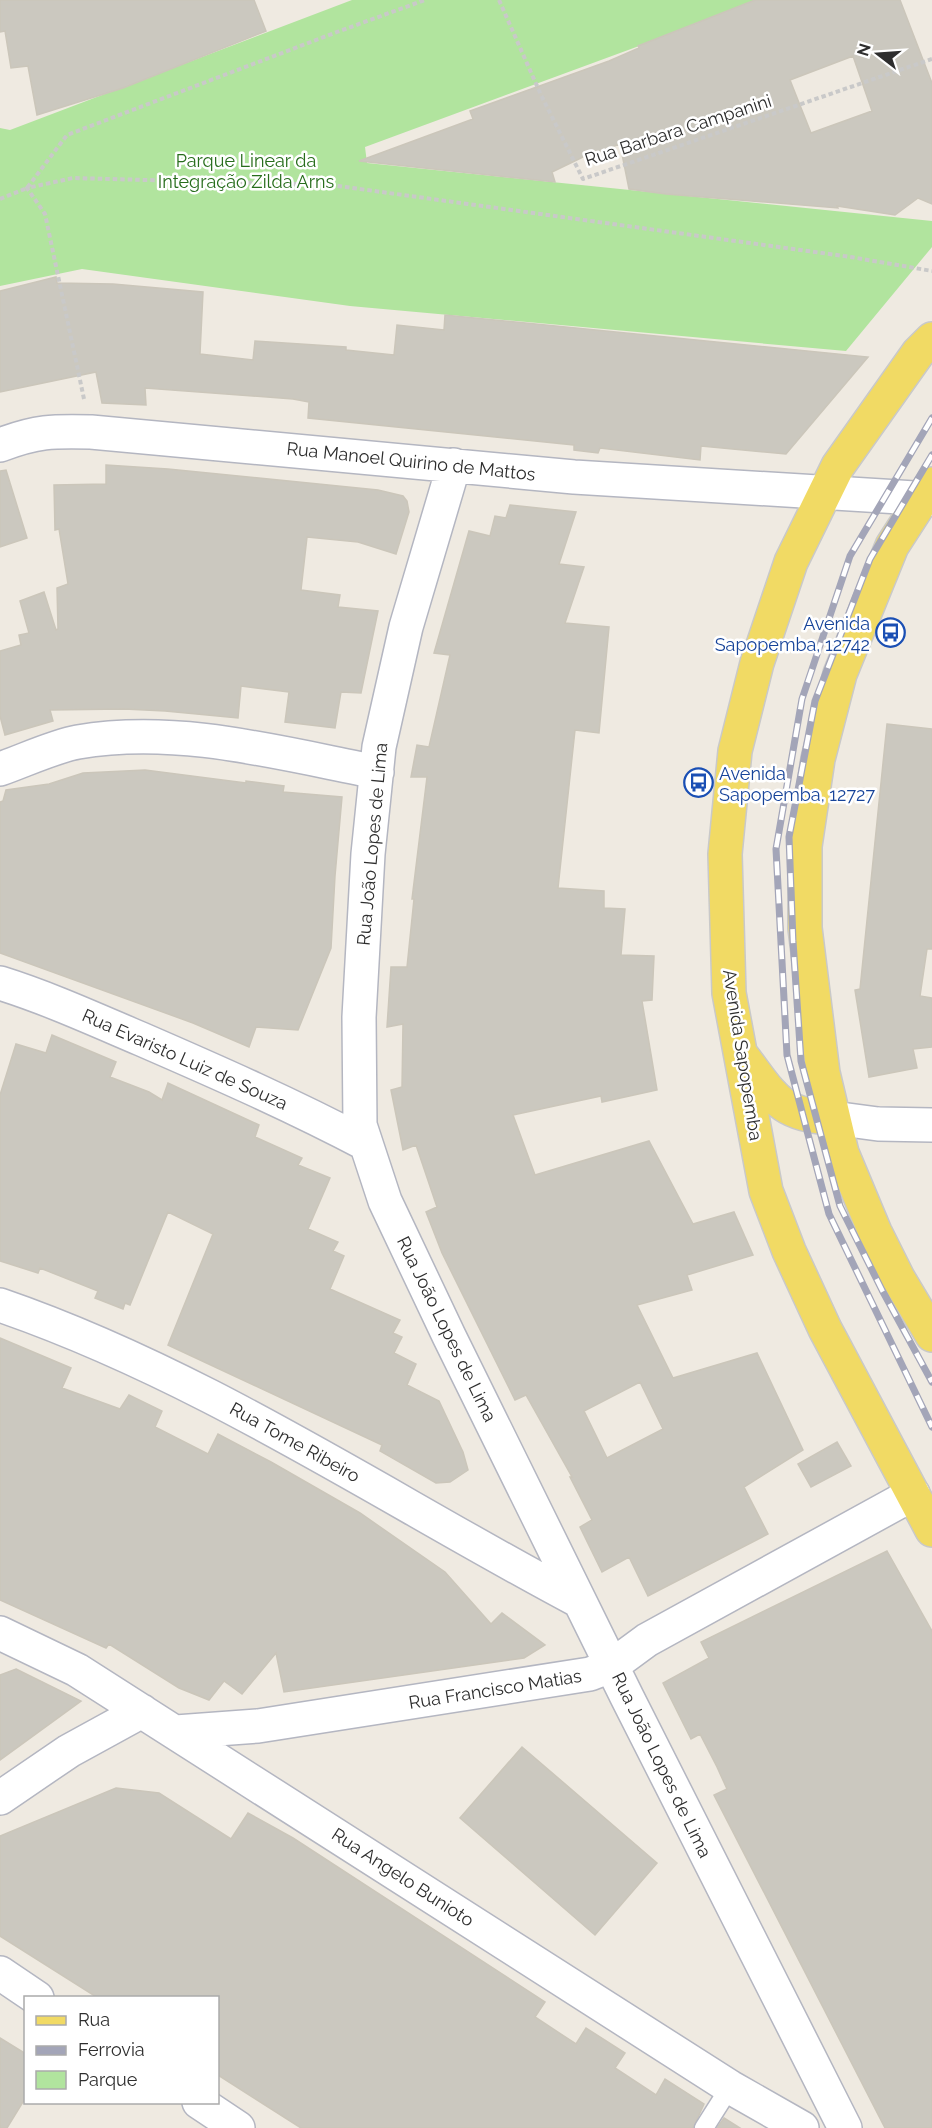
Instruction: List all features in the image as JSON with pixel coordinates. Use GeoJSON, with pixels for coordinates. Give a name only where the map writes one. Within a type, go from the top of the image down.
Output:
{"type":"FeatureCollection","features":[{"type":"Feature","properties":{"kind":"main road","name":"Avenida Sapopemba"},"geometry":{"type":"LineString","coordinates":[[932,339],[918,353],[838,466],[791,562],[757,663],[735,751],[725,854],[729,993],[766,1191],[789,1251],[825,1329],[932,1530]]}},
{"type":"Feature","properties":{"kind":"main road"},"geometry":{"type":"LineString","coordinates":[[929,494],[892,546],[840,674],[818,759],[807,836],[805,928],[823,1073],[842,1153],[875,1232],[898,1278],[932,1335]]}},
{"type":"Feature","properties":{"kind":"main road"},"geometry":{"type":"LineString","coordinates":[[740,1053],[780,1102],[793,1112],[809,1117],[833,1118]]}},
{"type":"Feature","properties":{"kind":"street","name":"Rua Manoel Quirino de Mattos"},"geometry":{"type":"LineString","coordinates":[[0,445],[27,435],[56,430],[574,477],[825,493],[929,494]]}},
{"type":"Feature","properties":{"kind":"street","name":"Rua João Lopes de Lima"},"geometry":{"type":"LineString","coordinates":[[454,465],[406,627],[379,747],[368,854],[359,1017],[360,1125],[385,1201],[579,1601],[845,2128]]}},
{"type":"Feature","properties":{"kind":"street"},"geometry":{"type":"LineString","coordinates":[[0,769],[76,742],[155,736],[241,746],[376,772]]}},
{"type":"Feature","properties":{"kind":"street","name":"Rua Evaristo Luiz de Souza"},"geometry":{"type":"LineString","coordinates":[[0,983],[34,994],[215,1070],[366,1144]]}},
{"type":"Feature","properties":{"kind":"street"},"geometry":{"type":"LineString","coordinates":[[833,1118],[878,1124],[932,1125]]}},
{"type":"Feature","properties":{"kind":"street","name":"Rua Tome Ribeiro"},"geometry":{"type":"LineString","coordinates":[[0,1305],[118,1350],[215,1398],[579,1601]]}},
{"type":"Feature","properties":{"kind":"street","name":"Rua Francisco Matias"},"geometry":{"type":"LineString","coordinates":[[176,1732],[258,1726],[590,1674],[613,1665],[646,1640],[913,1494]]}},
{"type":"Feature","properties":{"kind":"street","name":"Rua Angelo Bunioto"},"geometry":{"type":"LineString","coordinates":[[0,1633],[77,1670],[730,2087],[802,2128]]}},
{"type":"Feature","properties":{"kind":"street"},"geometry":{"type":"LineString","coordinates":[[0,1798],[69,1751],[142,1711]]}},
{"type":"Feature","properties":{"kind":"street"},"geometry":{"type":"LineString","coordinates":[[0,1973],[34,1996]]}},
{"type":"Feature","properties":{"kind":"street"},"geometry":{"type":"LineString","coordinates":[[201,2104],[238,2128]]}},
{"type":"Feature","properties":{"kind":"lane"},"geometry":{"type":"LineString","coordinates":[[704,2128],[730,2087]]}},
{"type":"Feature","properties":{"kind":"path"},"geometry":{"type":"LineString","coordinates":[[27,188],[67,135],[425,0]]}},
{"type":"Feature","properties":{"kind":"path","name":"Rua Barbara Campanini"},"geometry":{"type":"LineString","coordinates":[[499,0],[541,95],[583,179],[932,59]]}},
{"type":"Feature","properties":{"kind":"path"},"geometry":{"type":"LineString","coordinates":[[0,199],[27,188],[73,178],[331,185],[840,256],[932,272]]}},
{"type":"Feature","properties":{"kind":"path"},"geometry":{"type":"LineString","coordinates":[[27,188],[45,214],[91,432]]}},
{"type":"Feature","properties":{"kind":"green space","name":"Parque Linear da Integração Zilda Arns"},"geometry":{"type":"Polygon","coordinates":[[[352,0],[764,0],[365,147],[367,163],[932,221],[932,247],[846,351],[350,306],[82,269],[0,286],[0,128],[10,130],[352,0]]]}},
{"type":"Feature","properties":{"kind":"building"},"geometry":{"type":"Polygon","coordinates":[[[0,0],[254,0],[266,31],[123,88],[37,115],[28,66],[11,68],[5,31],[0,32],[0,0]]]}},
{"type":"Feature","properties":{"kind":"building"},"geometry":{"type":"Polygon","coordinates":[[[755,0],[900,0],[932,83],[932,204],[918,198],[895,215],[837,206],[838,208],[629,189],[620,144],[583,157],[552,172],[555,182],[359,161],[473,119],[470,111],[609,61],[639,48],[638,46],[755,0]],[[853,56],[790,80],[811,133],[872,111],[853,56]]]}},
{"type":"Feature","properties":{"kind":"building"},"geometry":{"type":"Polygon","coordinates":[[[56,277],[57,283],[113,284],[203,292],[200,354],[253,360],[255,341],[346,347],[346,350],[394,355],[397,325],[444,330],[445,315],[868,357],[786,454],[701,446],[700,460],[600,448],[598,453],[574,450],[574,445],[308,418],[309,402],[293,399],[145,388],[146,405],[102,403],[96,372],[0,392],[0,291],[56,277]]]}},
{"type":"Feature","properties":{"kind":"building"},"geometry":{"type":"Polygon","coordinates":[[[106,465],[378,490],[403,496],[407,501],[409,512],[396,554],[358,542],[307,537],[301,590],[340,595],[338,607],[378,611],[361,693],[341,692],[335,728],[285,722],[289,692],[241,686],[238,718],[124,709],[50,710],[53,721],[5,735],[0,716],[0,651],[21,645],[19,635],[29,633],[20,601],[44,592],[56,630],[58,629],[57,588],[68,584],[59,529],[55,530],[54,485],[106,484],[106,465]]]}},
{"type":"Feature","properties":{"kind":"building"},"geometry":{"type":"Polygon","coordinates":[[[6,470],[27,538],[0,547],[0,471],[6,470]]]}},
{"type":"Feature","properties":{"kind":"building"},"geometry":{"type":"Polygon","coordinates":[[[510,505],[576,512],[559,564],[584,567],[565,623],[609,627],[599,733],[575,730],[558,888],[604,891],[604,908],[625,909],[621,955],[654,956],[652,1000],[642,1001],[657,1090],[602,1102],[601,1096],[513,1115],[535,1175],[649,1141],[693,1224],[734,1212],[753,1255],[687,1275],[692,1290],[637,1305],[673,1378],[757,1353],[803,1450],[744,1487],[768,1534],[648,1596],[629,1557],[602,1572],[580,1527],[592,1520],[570,1477],[572,1477],[526,1395],[515,1400],[442,1253],[426,1212],[437,1207],[416,1145],[403,1150],[391,1090],[402,1087],[403,1024],[387,1027],[391,967],[407,967],[414,899],[412,899],[427,777],[411,777],[417,745],[429,747],[450,655],[434,653],[469,531],[490,536],[495,516],[506,518],[510,505]],[[640,1382],[584,1411],[607,1458],[663,1429],[640,1382]]]}},
{"type":"Feature","properties":{"kind":"building"},"geometry":{"type":"Polygon","coordinates":[[[887,724],[932,729],[932,949],[927,949],[920,996],[932,998],[932,1047],[913,1049],[917,1068],[869,1077],[855,990],[860,989],[887,724]]]}},
{"type":"Feature","properties":{"kind":"building"},"geometry":{"type":"Polygon","coordinates":[[[145,770],[284,786],[283,792],[342,797],[331,948],[298,1030],[256,1027],[249,1047],[193,1023],[0,953],[0,802],[3,801],[6,790],[49,784],[83,773],[145,770]]]}},
{"type":"Feature","properties":{"kind":"building"},"geometry":{"type":"Polygon","coordinates":[[[52,1035],[116,1062],[110,1077],[149,1092],[162,1100],[168,1083],[259,1125],[255,1137],[302,1158],[298,1165],[330,1178],[308,1229],[338,1242],[333,1251],[344,1256],[330,1289],[400,1320],[393,1333],[402,1337],[394,1353],[416,1364],[407,1385],[439,1401],[463,1452],[468,1470],[450,1482],[436,1483],[380,1451],[382,1445],[168,1345],[213,1234],[168,1212],[130,1305],[125,1303],[123,1309],[95,1298],[98,1291],[40,1268],[38,1273],[0,1261],[0,1095],[16,1044],[46,1053],[52,1035]]]}},
{"type":"Feature","properties":{"kind":"building"},"geometry":{"type":"Polygon","coordinates":[[[0,1338],[71,1368],[62,1388],[120,1409],[129,1395],[162,1411],[155,1427],[208,1454],[218,1434],[271,1462],[360,1513],[445,1572],[491,1624],[502,1613],[545,1645],[524,1658],[284,1692],[276,1653],[242,1694],[224,1681],[209,1700],[179,1688],[109,1644],[106,1648],[0,1600],[0,1338]]]}},
{"type":"Feature","properties":{"kind":"building"},"geometry":{"type":"Polygon","coordinates":[[[837,1442],[851,1466],[811,1487],[798,1464],[837,1442]]]}},
{"type":"Feature","properties":{"kind":"building"},"geometry":{"type":"Polygon","coordinates":[[[887,1551],[932,1631],[932,2128],[885,2128],[714,1795],[727,1789],[717,1767],[700,1734],[691,1739],[663,1683],[709,1658],[701,1642],[887,1551]]]}},
{"type":"Feature","properties":{"kind":"building"},"geometry":{"type":"Polygon","coordinates":[[[16,1669],[81,1701],[0,1760],[0,1675],[16,1669]]]}},
{"type":"Feature","properties":{"kind":"building"},"geometry":{"type":"Polygon","coordinates":[[[522,1747],[657,1863],[595,1935],[460,1818],[522,1747]]]}},
{"type":"Feature","properties":{"kind":"building"},"geometry":{"type":"Polygon","coordinates":[[[116,1788],[159,1793],[231,1839],[248,1813],[293,1838],[545,2002],[535,2017],[576,2044],[586,2028],[625,2053],[615,2068],[656,2095],[665,2079],[704,2104],[693,2128],[301,2128],[219,2076],[219,1996],[95,1996],[0,1936],[0,1836],[116,1788]]]}},
{"type":"Feature","properties":{"kind":"building"},"geometry":{"type":"Polygon","coordinates":[[[0,2038],[24,2053],[24,2100],[7,2128],[0,2128],[0,2038]]]}},
{"type":"Feature","properties":{"kind":"building"},"geometry":{"type":"Polygon","coordinates":[[[724,2118],[740,2128],[717,2128],[724,2118]]]}},
{"type":"Feature","properties":{"kind":"railway"},"geometry":{"type":"LineString","coordinates":[[932,418],[850,556],[802,699],[776,849],[787,1055],[829,1214],[932,1427]]}},
{"type":"Feature","properties":{"kind":"railway"},"geometry":{"type":"LineString","coordinates":[[932,455],[870,559],[815,701],[789,837],[801,1061],[840,1206],[932,1382]]}},
{"type":"Feature","properties":{"kind":"place","name":"Avenida Sapopemba, 12742"},"geometry":{"type":"Point","coordinates":[891,633]}},
{"type":"Feature","properties":{"kind":"place","name":"Avenida Sapopemba, 12727"},"geometry":{"type":"Point","coordinates":[698,783]}}]}
